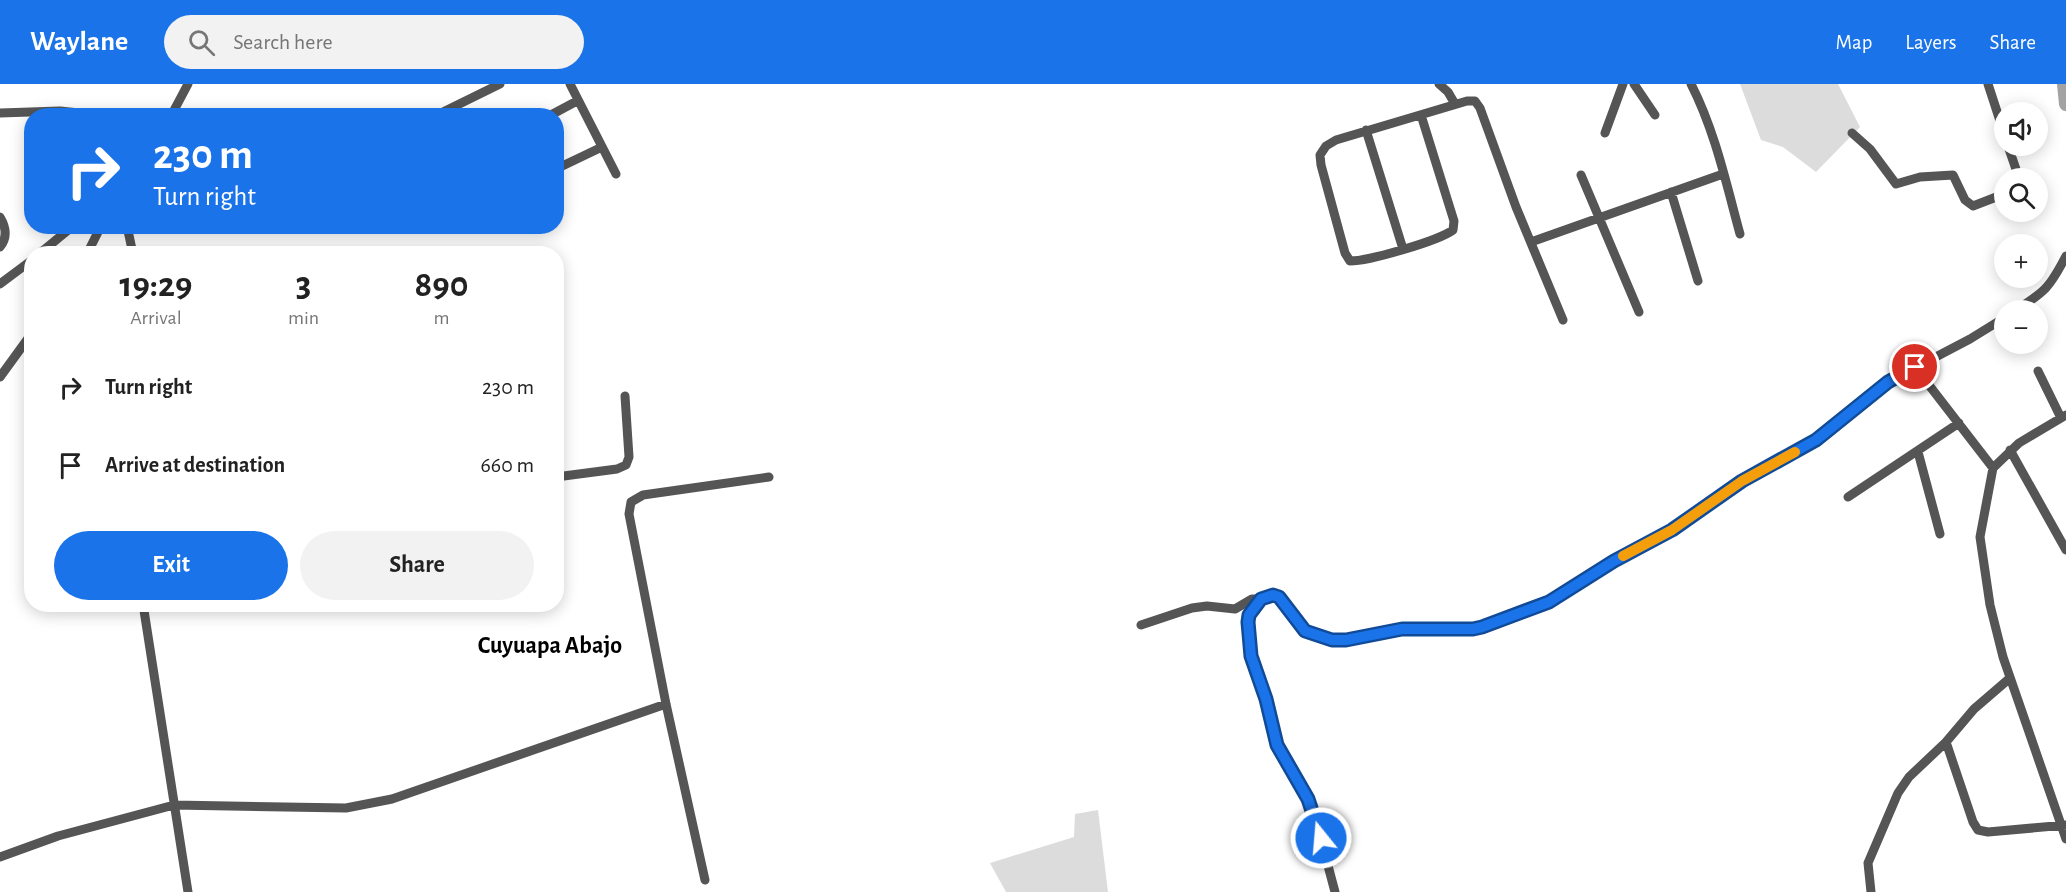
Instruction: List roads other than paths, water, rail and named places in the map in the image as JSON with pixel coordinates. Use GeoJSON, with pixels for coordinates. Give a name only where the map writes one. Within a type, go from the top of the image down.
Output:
{"type":"FeatureCollection","features":[{"type":"Feature","properties":{"kind":"street"},"geometry":{"type":"LineString","coordinates":[[175,108],[188,84]]}},
{"type":"Feature","properties":{"kind":"street"},"geometry":{"type":"LineString","coordinates":[[451,108],[501,84]]}},
{"type":"Feature","properties":{"kind":"street"},"geometry":{"type":"LineString","coordinates":[[570,84],[616,174]]}},
{"type":"Feature","properties":{"kind":"street"},"geometry":{"type":"LineString","coordinates":[[1440,84],[1455,104]]}},
{"type":"Feature","properties":{"kind":"street"},"geometry":{"type":"LineString","coordinates":[[1605,133],[1623,84]]}},
{"type":"Feature","properties":{"kind":"street"},"geometry":{"type":"LineString","coordinates":[[1634,84],[1654,115]]}},
{"type":"Feature","properties":{"kind":"street"},"geometry":{"type":"LineString","coordinates":[[1691,84],[1707,117],[1740,234]]}},
{"type":"Feature","properties":{"kind":"street"},"geometry":{"type":"LineString","coordinates":[[1988,84],[1994,102]]}},
{"type":"Feature","properties":{"kind":"street"},"geometry":{"type":"LineString","coordinates":[[563,108],[577,100]]}},
{"type":"Feature","properties":{"kind":"street"},"geometry":{"type":"LineString","coordinates":[[1421,115],[1454,221],[1453,230],[1446,235],[1403,249],[1359,261],[1350,261],[1345,253],[1321,165],[1320,155],[1326,146],[1336,140],[1366,130],[1455,104],[1475,101],[1480,108],[1516,207],[1563,320]]}},
{"type":"Feature","properties":{"kind":"street"},"geometry":{"type":"LineString","coordinates":[[0,113],[24,112]]}},
{"type":"Feature","properties":{"kind":"street"},"geometry":{"type":"LineString","coordinates":[[1366,130],[1403,249]]}},
{"type":"Feature","properties":{"kind":"street"},"geometry":{"type":"LineString","coordinates":[[1852,133],[1870,149],[1896,184],[1920,177],[1953,175],[1965,200],[1973,206],[1994,198]]}},
{"type":"Feature","properties":{"kind":"street"},"geometry":{"type":"LineString","coordinates":[[564,165],[602,147]]}},
{"type":"Feature","properties":{"kind":"street"},"geometry":{"type":"LineString","coordinates":[[1531,242],[1723,174]]}},
{"type":"Feature","properties":{"kind":"street"},"geometry":{"type":"LineString","coordinates":[[1581,175],[1639,312]]}},
{"type":"Feature","properties":{"kind":"street"},"geometry":{"type":"LineString","coordinates":[[1671,192],[1698,281]]}},
{"type":"Feature","properties":{"kind":"street"},"geometry":{"type":"LineString","coordinates":[[0,217],[6,233],[0,247]]}},
{"type":"Feature","properties":{"kind":"street"},"geometry":{"type":"LineString","coordinates":[[49,246],[63,234]]}},
{"type":"Feature","properties":{"kind":"street"},"geometry":{"type":"LineString","coordinates":[[2032,300],[2051,284],[2066,256]]}},
{"type":"Feature","properties":{"kind":"street"},"geometry":{"type":"LineString","coordinates":[[0,284],[24,266]]}},
{"type":"Feature","properties":{"kind":"street"},"geometry":{"type":"LineString","coordinates":[[1141,625],[1192,608],[1207,606],[1235,609],[1252,599],[1273,595],[1279,597],[1305,631],[1312,635],[1339,641],[1402,629],[1482,627],[1549,602],[1614,561],[1672,530],[1742,481],[1816,440],[1888,382],[1994,324]]}},
{"type":"Feature","properties":{"kind":"street"},"geometry":{"type":"LineString","coordinates":[[0,377],[24,344]]}},
{"type":"Feature","properties":{"kind":"street"},"geometry":{"type":"LineString","coordinates":[[1915,367],[1993,468]]}},
{"type":"Feature","properties":{"kind":"street"},"geometry":{"type":"LineString","coordinates":[[2038,371],[2063,417],[2010,450],[1993,468],[1980,537],[1990,605],[2003,657],[2066,839]]}},
{"type":"Feature","properties":{"kind":"street"},"geometry":{"type":"LineString","coordinates":[[564,476],[617,469],[626,465],[629,457],[625,396]]}},
{"type":"Feature","properties":{"kind":"street"},"geometry":{"type":"LineString","coordinates":[[1848,497],[1959,423]]}},
{"type":"Feature","properties":{"kind":"street"},"geometry":{"type":"LineString","coordinates":[[2010,450],[2066,550]]}},
{"type":"Feature","properties":{"kind":"street"},"geometry":{"type":"LineString","coordinates":[[1918,452],[1940,534]]}},
{"type":"Feature","properties":{"kind":"street"},"geometry":{"type":"LineString","coordinates":[[705,880],[666,704],[630,514],[631,502],[643,495],[770,477]]}},
{"type":"Feature","properties":{"kind":"street"},"geometry":{"type":"LineString","coordinates":[[1261,599],[1254,606],[1248,622],[1254,669],[1266,699],[1277,745],[1303,789],[1315,817],[1335,892]]}},
{"type":"Feature","properties":{"kind":"street"},"geometry":{"type":"LineString","coordinates":[[144,612],[188,892]]}},
{"type":"Feature","properties":{"kind":"street"},"geometry":{"type":"LineString","coordinates":[[1871,892],[1868,863],[1898,793],[1909,777],[1946,742],[1974,709],[2010,678]]}},
{"type":"Feature","properties":{"kind":"street"},"geometry":{"type":"LineString","coordinates":[[0,856],[58,836],[174,805],[346,808],[392,799],[666,704]]}},
{"type":"Feature","properties":{"kind":"street"},"geometry":{"type":"LineString","coordinates":[[1946,742],[1973,822],[1978,830],[1988,832],[2063,825]]}},
{"type":"Feature","properties":{"kind":"waterway"},"geometry":{"type":"LineString","coordinates":[[2064,84],[2066,104]]}},
{"type":"Feature","properties":{"kind":"district","name":"Cuyuapa Abajo"},"geometry":{"type":"Point","coordinates":[550,645]}}]}
